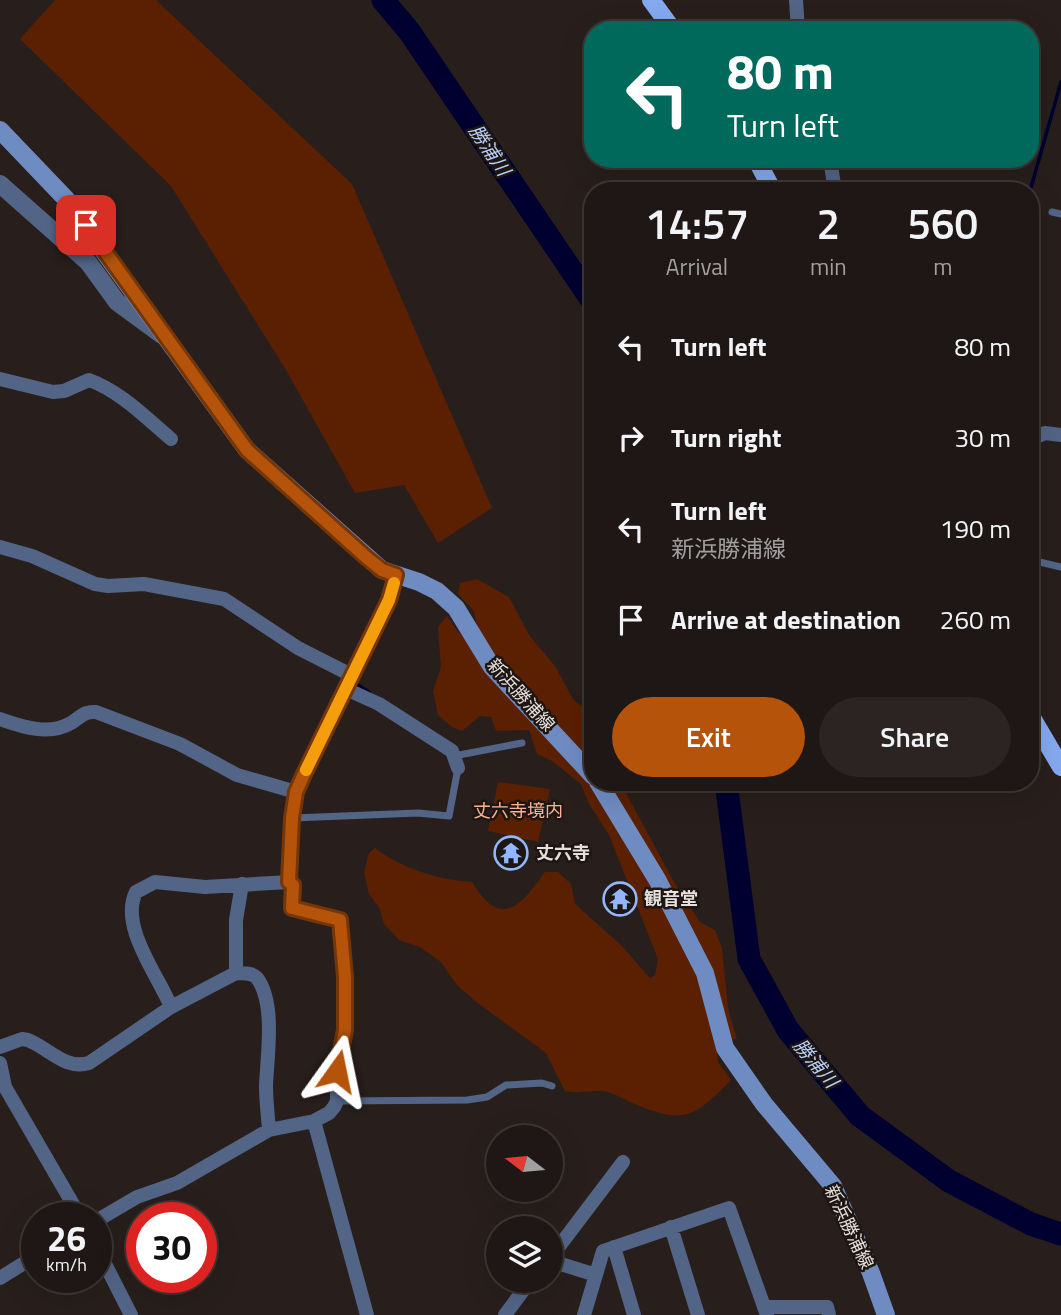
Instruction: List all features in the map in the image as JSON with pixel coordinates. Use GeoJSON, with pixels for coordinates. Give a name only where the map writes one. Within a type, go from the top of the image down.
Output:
{"type":"FeatureCollection","features":[{"type":"Feature","properties":{"kind":"main road"},"geometry":{"type":"LineString","coordinates":[[651,0],[666,21]]}},
{"type":"Feature","properties":{"kind":"main road","name":"新浜勝浦線"},"geometry":{"type":"LineString","coordinates":[[0,130],[66,199],[247,450],[382,570],[437,591],[456,608],[492,667],[584,766]]}},
{"type":"Feature","properties":{"kind":"main road"},"geometry":{"type":"LineString","coordinates":[[1039,730],[1061,767]]}},
{"type":"Feature","properties":{"kind":"main road","name":"新浜勝浦線"},"geometry":{"type":"LineString","coordinates":[[603,791],[658,881],[705,973],[725,1048],[764,1104],[834,1186],[886,1315]]}},
{"type":"Feature","properties":{"kind":"street"},"geometry":{"type":"LineString","coordinates":[[796,0],[797,21]]}},
{"type":"Feature","properties":{"kind":"street"},"geometry":{"type":"LineString","coordinates":[[2,192],[88,262],[117,302],[162,335]]}},
{"type":"Feature","properties":{"kind":"street"},"geometry":{"type":"LineString","coordinates":[[0,379],[53,392],[64,391],[89,380],[101,384],[139,411],[171,439]]}},
{"type":"Feature","properties":{"kind":"street"},"geometry":{"type":"LineString","coordinates":[[1039,436],[1045,433],[1061,435]]}},
{"type":"Feature","properties":{"kind":"street"},"geometry":{"type":"LineString","coordinates":[[0,547],[32,556],[95,584],[144,584],[224,599],[452,751],[456,762]]}},
{"type":"Feature","properties":{"kind":"street"},"geometry":{"type":"LineString","coordinates":[[112,1212],[137,1197],[177,1183],[269,1130],[314,1121],[329,1114],[337,1101],[337,1071],[345,1030],[345,977],[340,920],[292,908],[293,885],[289,882],[292,818],[296,792],[389,600],[396,575]]}},
{"type":"Feature","properties":{"kind":"street"},"geometry":{"type":"LineString","coordinates":[[0,719],[38,730],[54,729],[87,712],[96,712],[180,744],[237,775],[296,792]]}},
{"type":"Feature","properties":{"kind":"street"},"geometry":{"type":"LineString","coordinates":[[171,1007],[133,924],[130,912],[136,892],[155,882],[205,887],[289,882]]}},
{"type":"Feature","properties":{"kind":"street"},"geometry":{"type":"LineString","coordinates":[[236,973],[236,920],[242,884]]}},
{"type":"Feature","properties":{"kind":"street"},"geometry":{"type":"LineString","coordinates":[[0,1047],[22,1039],[28,1040],[77,1067],[89,1063],[171,1007],[236,973],[253,974],[258,979],[266,1002],[270,1053],[266,1086],[269,1130]]}},
{"type":"Feature","properties":{"kind":"street"},"geometry":{"type":"LineString","coordinates":[[0,1063],[5,1087],[72,1202]]}},
{"type":"Feature","properties":{"kind":"street"},"geometry":{"type":"LineString","coordinates":[[314,1121],[367,1315]]}},
{"type":"Feature","properties":{"kind":"street"},"geometry":{"type":"LineString","coordinates":[[563,1243],[623,1162]]}},
{"type":"Feature","properties":{"kind":"street"},"geometry":{"type":"LineString","coordinates":[[584,1315],[603,1251],[729,1208],[765,1311],[827,1307],[830,1315]]}},
{"type":"Feature","properties":{"kind":"street"},"geometry":{"type":"LineString","coordinates":[[671,1227],[698,1315]]}},
{"type":"Feature","properties":{"kind":"street"},"geometry":{"type":"LineString","coordinates":[[614,1247],[634,1315]]}},
{"type":"Feature","properties":{"kind":"street"},"geometry":{"type":"LineString","coordinates":[[563,1263],[596,1275]]}},
{"type":"Feature","properties":{"kind":"street"},"geometry":{"type":"LineString","coordinates":[[0,1278],[21,1265]]}},
{"type":"Feature","properties":{"kind":"street"},"geometry":{"type":"LineString","coordinates":[[112,1278],[131,1315]]}},
{"type":"Feature","properties":{"kind":"street"},"geometry":{"type":"LineString","coordinates":[[505,1315],[521,1293]]}},
{"type":"Feature","properties":{"kind":"lane"},"geometry":{"type":"LineString","coordinates":[[1052,212],[1061,214]]}},
{"type":"Feature","properties":{"kind":"lane"},"geometry":{"type":"LineString","coordinates":[[1039,562],[1061,567]]}},
{"type":"Feature","properties":{"kind":"lane"},"geometry":{"type":"LineString","coordinates":[[292,818],[418,813],[449,816],[456,762],[522,743]]}},
{"type":"Feature","properties":{"kind":"lane"},"geometry":{"type":"LineString","coordinates":[[337,1101],[467,1100],[486,1097],[506,1085],[542,1083],[552,1086]]}},
{"type":"Feature","properties":{"kind":"green space"},"geometry":{"type":"Polygon","coordinates":[[[55,0],[156,0],[352,184],[492,508],[438,543],[404,485],[355,493],[286,370],[171,186],[20,39],[55,0]]]}},
{"type":"Feature","properties":{"kind":"green space"},"geometry":{"type":"Polygon","coordinates":[[[477,579],[509,597],[529,635],[555,666],[573,699],[584,708],[584,791],[625,791],[674,882],[700,922],[715,930],[722,948],[728,1008],[737,1039],[716,1041],[718,1062],[731,1080],[708,1102],[688,1114],[652,1111],[604,1091],[565,1091],[546,1053],[475,1001],[456,984],[441,962],[420,947],[399,940],[384,924],[379,907],[369,894],[364,873],[369,853],[375,848],[421,872],[472,882],[493,906],[502,909],[519,903],[545,872],[558,872],[571,884],[575,904],[622,946],[650,978],[655,975],[658,959],[609,835],[589,804],[581,784],[552,761],[537,754],[529,730],[496,731],[491,717],[480,716],[462,731],[452,727],[438,715],[433,691],[441,667],[438,627],[447,616],[459,633],[477,628],[474,611],[458,594],[460,583],[477,579]]]}},
{"type":"Feature","properties":{"kind":"green space","name":"丈六寺境内"},"geometry":{"type":"Polygon","coordinates":[[[498,782],[550,789],[538,842],[488,831],[498,782]]]}},
{"type":"Feature","properties":{"kind":"waterway","name":"勝浦川"},"geometry":{"type":"LineString","coordinates":[[383,0],[409,31],[584,289]]}},
{"type":"Feature","properties":{"kind":"waterway"},"geometry":{"type":"LineString","coordinates":[[1039,159],[1061,82]]}},
{"type":"Feature","properties":{"kind":"waterway"},"geometry":{"type":"LineString","coordinates":[[1033,182],[1037,168]]}},
{"type":"Feature","properties":{"kind":"waterway"},"geometry":{"type":"LineString","coordinates":[[355,683],[369,692]]}},
{"type":"Feature","properties":{"kind":"waterway","name":"勝浦川"},"geometry":{"type":"LineString","coordinates":[[727,791],[749,959],[788,1030],[860,1116],[949,1181],[1031,1224],[1061,1234]]}},
{"type":"Feature","properties":{"kind":"slow traffic"},"geometry":{"type":"LineString","coordinates":[[306,770],[389,600],[394,583]]}},
{"type":"Feature","properties":{"kind":"place","name":"丈六寺"},"geometry":{"type":"Point","coordinates":[511,853]}},
{"type":"Feature","properties":{"kind":"place","name":"観音堂"},"geometry":{"type":"Point","coordinates":[620,899]}},
{"type":"Feature","properties":{"kind":"route"},"geometry":{"type":"LineString","coordinates":[[86,225],[247,450],[367,558],[382,570],[396,575],[389,600],[296,792],[292,818],[289,882],[293,885],[292,908],[340,920],[345,977],[345,1030],[337,1071]]}}]}
